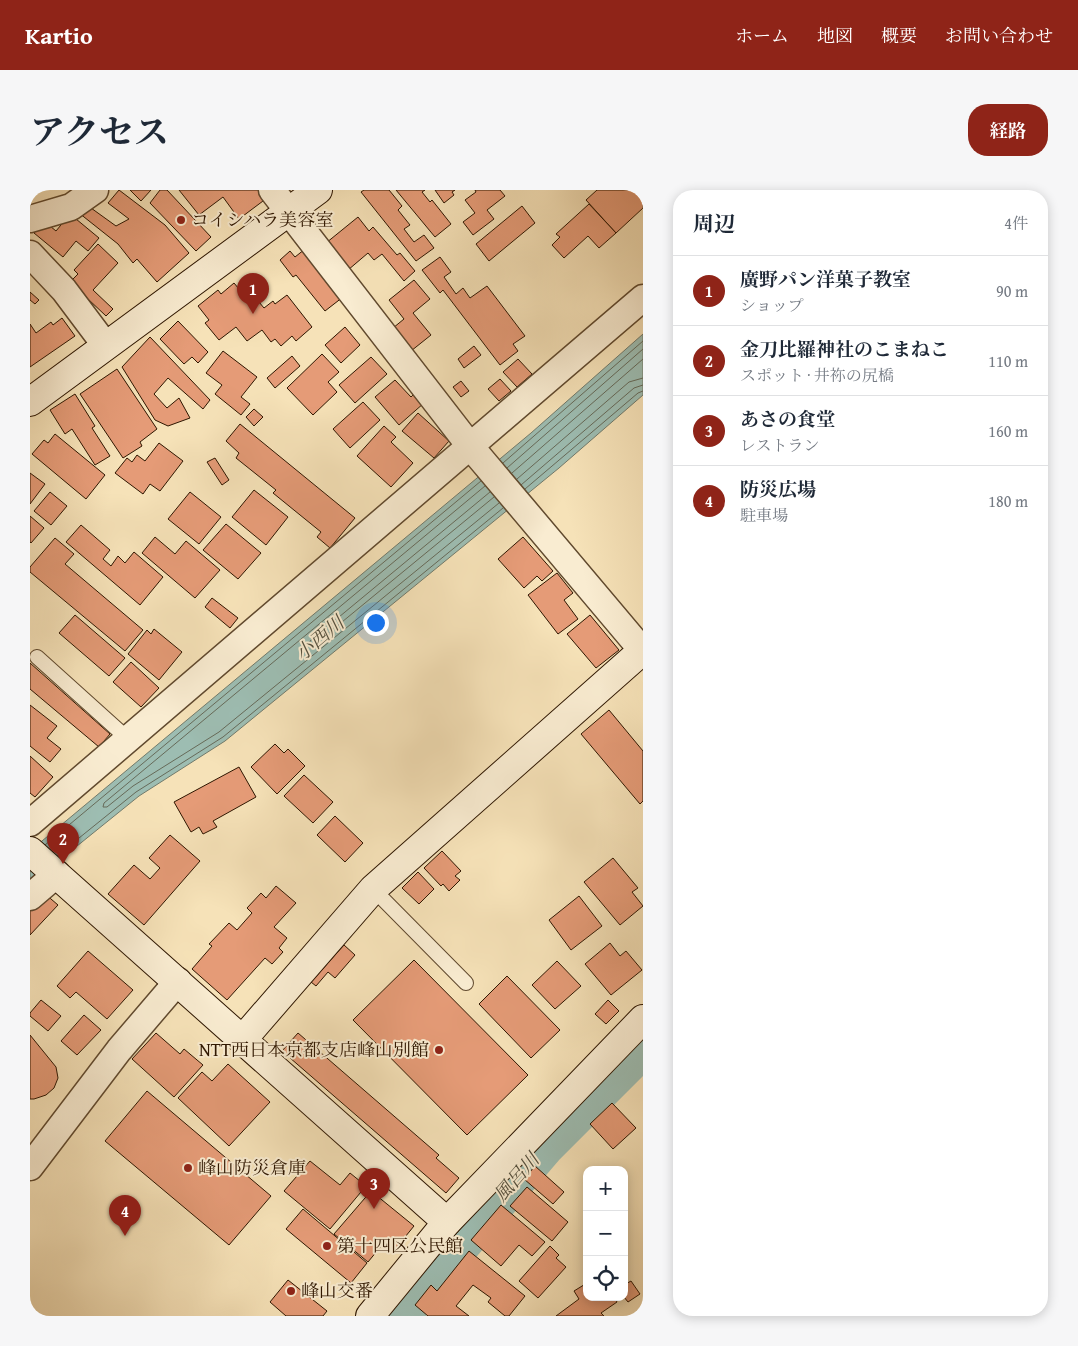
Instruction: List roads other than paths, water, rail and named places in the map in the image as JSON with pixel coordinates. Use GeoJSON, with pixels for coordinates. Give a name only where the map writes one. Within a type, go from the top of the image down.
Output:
{"type":"FeatureCollection","features":[{"type":"Feature","properties":{"kind":"street"},"geometry":{"type":"LineString","coordinates":[[30,219],[71,207],[95,190]]}},
{"type":"Feature","properties":{"kind":"street"},"geometry":{"type":"LineString","coordinates":[[243,1039],[373,889],[643,650],[470,446],[272,190]]}},
{"type":"Feature","properties":{"kind":"street"},"geometry":{"type":"LineString","coordinates":[[30,402],[318,190]]}},
{"type":"Feature","properties":{"kind":"street"},"geometry":{"type":"LineString","coordinates":[[30,254],[64,290],[106,346]]}},
{"type":"Feature","properties":{"kind":"street"},"geometry":{"type":"LineString","coordinates":[[30,823],[643,298]]}},
{"type":"Feature","properties":{"kind":"street"},"geometry":{"type":"LineString","coordinates":[[30,851],[447,1222]]}},
{"type":"Feature","properties":{"kind":"street"},"geometry":{"type":"LineString","coordinates":[[30,897],[55,872]]}},
{"type":"Feature","properties":{"kind":"street"},"geometry":{"type":"LineString","coordinates":[[30,1167],[119,1050],[178,981]]}},
{"type":"Feature","properties":{"kind":"street"},"geometry":{"type":"LineString","coordinates":[[370,1316],[447,1222],[643,1019]]}},
{"type":"Feature","properties":{"kind":"lane"},"geometry":{"type":"LineString","coordinates":[[37,657],[128,739]]}},
{"type":"Feature","properties":{"kind":"lane"},"geometry":{"type":"LineString","coordinates":[[373,889],[466,983]]}},
{"type":"Feature","properties":{"kind":"water","name":"小西川"},"geometry":{"type":"Polygon","coordinates":[[[643,334],[643,395],[559,468],[225,741],[139,796],[30,884],[30,851],[531,433],[643,334]]]}},
{"type":"Feature","properties":{"kind":"waterway","name":"風呂川"},"geometry":{"type":"LineString","coordinates":[[397,1316],[543,1145],[643,1045]]}},
{"type":"Feature","properties":{"kind":"place","name":"コイシハラ美容室"},"geometry":{"type":"Point","coordinates":[181,220]}},
{"type":"Feature","properties":{"kind":"place","name":"廣野パン洋菓子教室"},"geometry":{"type":"Point","coordinates":[253,314]}},
{"type":"Feature","properties":{"kind":"place","name":"金刀比羅神社のこまねこ"},"geometry":{"type":"Point","coordinates":[63,864]}},
{"type":"Feature","properties":{"kind":"place","name":"NTT西日本京都支店峰山別館"},"geometry":{"type":"Point","coordinates":[439,1050]}},
{"type":"Feature","properties":{"kind":"place","name":"峰山防災倉庫"},"geometry":{"type":"Point","coordinates":[188,1168]}},
{"type":"Feature","properties":{"kind":"place","name":"あさの食堂"},"geometry":{"type":"Point","coordinates":[374,1209]}},
{"type":"Feature","properties":{"kind":"place","name":"防災広場"},"geometry":{"type":"Point","coordinates":[125,1236]}},
{"type":"Feature","properties":{"kind":"place","name":"第十四区公民館"},"geometry":{"type":"Point","coordinates":[327,1246]}},
{"type":"Feature","properties":{"kind":"place","name":"峰山交番"},"geometry":{"type":"Point","coordinates":[291,1291]}}]}
